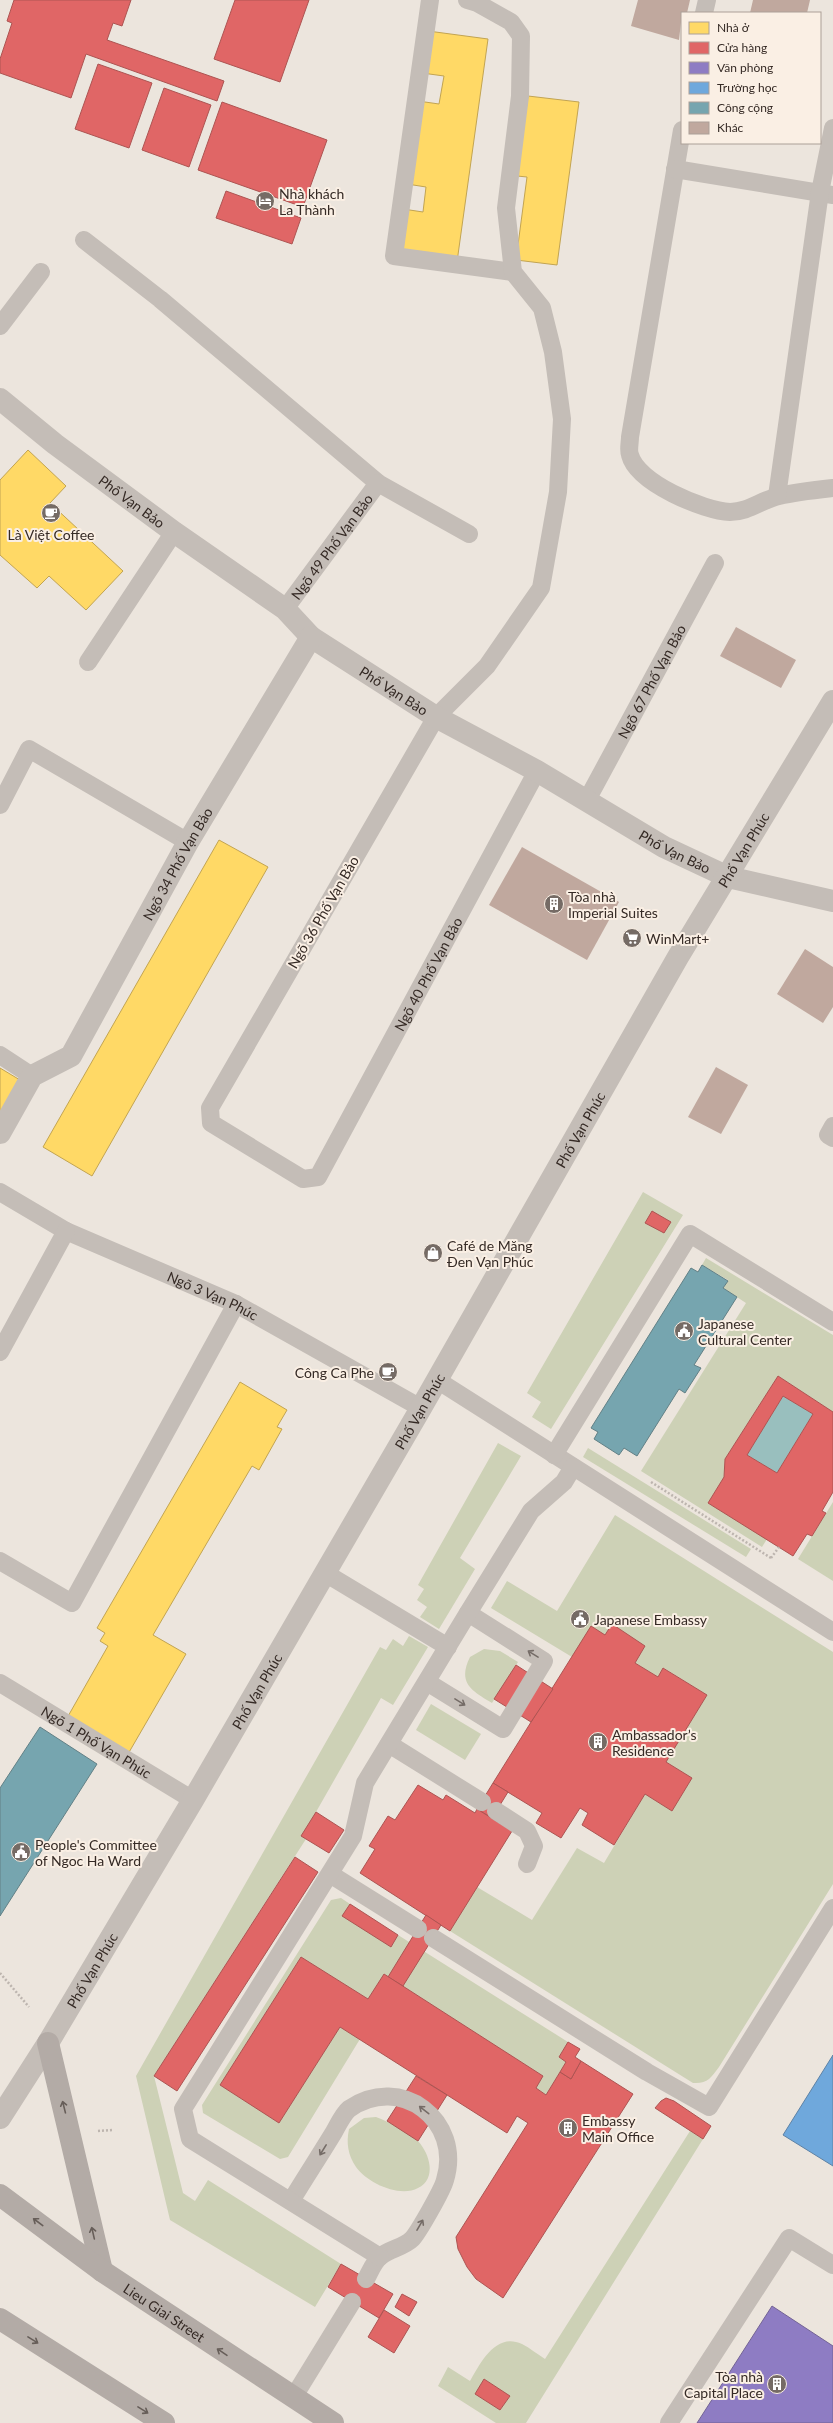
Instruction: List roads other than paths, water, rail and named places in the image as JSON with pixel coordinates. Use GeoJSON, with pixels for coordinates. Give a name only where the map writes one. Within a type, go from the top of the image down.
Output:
{"type":"FeatureCollection","features":[{"type":"Feature","properties":{"kind":"main road"},"geometry":{"type":"LineString","coordinates":[[48,2043],[102,2271]]}},
{"type":"Feature","properties":{"kind":"main road","name":"Lieu Giai Street"},"geometry":{"type":"LineString","coordinates":[[0,2195],[102,2271],[333,2423]]}},
{"type":"Feature","properties":{"kind":"main road"},"geometry":{"type":"LineString","coordinates":[[0,2319],[164,2423]]}},
{"type":"Feature","properties":{"kind":"street","name":"Phố Vạn Bảo"},"geometry":{"type":"LineString","coordinates":[[0,399],[55,444],[174,532],[284,609],[311,637],[436,716],[537,771],[664,847],[728,877],[833,901]]}},
{"type":"Feature","properties":{"kind":"street","name":"Ngõ 34 Phố Vạn Bảo"},"geometry":{"type":"LineString","coordinates":[[32,1076],[71,1056],[188,842],[311,637]]}},
{"type":"Feature","properties":{"kind":"street","name":"Phố Vạn Phúc"},"geometry":{"type":"LineString","coordinates":[[0,2118],[48,2043],[193,1800],[421,1408],[678,957],[728,877],[833,701]]}},
{"type":"Feature","properties":{"kind":"street"},"geometry":{"type":"LineString","coordinates":[[0,1133],[32,1076]]}},
{"type":"Feature","properties":{"kind":"lane"},"geometry":{"type":"LineString","coordinates":[[430,0],[394,256],[513,272],[506,208],[520,96],[521,36],[511,22],[477,3],[467,0]]}},
{"type":"Feature","properties":{"kind":"lane"},"geometry":{"type":"LineString","coordinates":[[704,12],[707,0]]}},
{"type":"Feature","properties":{"kind":"lane"},"geometry":{"type":"LineString","coordinates":[[777,496],[826,194],[833,128]]}},
{"type":"Feature","properties":{"kind":"lane"},"geometry":{"type":"LineString","coordinates":[[681,136],[630,437],[630,456],[638,469],[650,482],[667,491],[715,509],[729,512],[748,510],[777,496],[833,488]]}},
{"type":"Feature","properties":{"kind":"lane"},"geometry":{"type":"LineString","coordinates":[[675,169],[826,194]]}},
{"type":"Feature","properties":{"kind":"lane"},"geometry":{"type":"LineString","coordinates":[[84,240],[160,299],[378,483],[469,534]]}},
{"type":"Feature","properties":{"kind":"lane"},"geometry":{"type":"LineString","coordinates":[[0,326],[41,272]]}},
{"type":"Feature","properties":{"kind":"lane","name":"Ngõ 36 Phố Vạn Bảo"},"geometry":{"type":"LineString","coordinates":[[318,1177],[303,1179],[211,1123],[210,1108],[436,716],[487,666],[541,588],[558,492],[562,419],[553,352],[542,308],[513,272]]}},
{"type":"Feature","properties":{"kind":"lane","name":"Ngõ 49 Phố Vạn Bảo"},"geometry":{"type":"LineString","coordinates":[[284,609],[378,483]]}},
{"type":"Feature","properties":{"kind":"lane"},"geometry":{"type":"LineString","coordinates":[[88,662],[174,532]]}},
{"type":"Feature","properties":{"kind":"lane","name":"Ngõ 67 Phố Vạn Bảo"},"geometry":{"type":"LineString","coordinates":[[587,800],[715,563]]}},
{"type":"Feature","properties":{"kind":"lane"},"geometry":{"type":"LineString","coordinates":[[0,805],[30,749],[188,842]]}},
{"type":"Feature","properties":{"kind":"lane","name":"Ngõ 40 Phố Vạn Bảo"},"geometry":{"type":"LineString","coordinates":[[318,1177],[537,771]]}},
{"type":"Feature","properties":{"kind":"lane"},"geometry":{"type":"LineString","coordinates":[[0,1055],[32,1076]]}},
{"type":"Feature","properties":{"kind":"lane"},"geometry":{"type":"LineString","coordinates":[[833,1126],[828,1135],[833,1138]]}},
{"type":"Feature","properties":{"kind":"lane","name":"Ngõ 3 Vạn Phúc"},"geometry":{"type":"LineString","coordinates":[[0,1192],[66,1231],[236,1304],[421,1408]]}},
{"type":"Feature","properties":{"kind":"lane"},"geometry":{"type":"LineString","coordinates":[[0,1352],[66,1231]]}},
{"type":"Feature","properties":{"kind":"lane"},"geometry":{"type":"LineString","coordinates":[[554,1455],[690,1234],[833,1322]]}},
{"type":"Feature","properties":{"kind":"lane"},"geometry":{"type":"LineString","coordinates":[[0,1561],[72,1603],[236,1304]]}},
{"type":"Feature","properties":{"kind":"lane"},"geometry":{"type":"LineString","coordinates":[[437,1380],[833,1632]]}},
{"type":"Feature","properties":{"kind":"lane"},"geometry":{"type":"LineString","coordinates":[[380,2257],[190,2138],[184,2109],[352,1836],[365,1783],[468,1613],[531,1511],[564,1482],[573,1467]]}},
{"type":"Feature","properties":{"kind":"lane"},"geometry":{"type":"LineString","coordinates":[[325,1574],[448,1647]]}},
{"type":"Feature","properties":{"kind":"lane"},"geometry":{"type":"LineString","coordinates":[[427,1682],[503,1729],[544,1661],[468,1613]]}},
{"type":"Feature","properties":{"kind":"lane","name":"Ngõ 1 Phố Vạn Phúc"},"geometry":{"type":"LineString","coordinates":[[0,1683],[193,1800]]}},
{"type":"Feature","properties":{"kind":"lane"},"geometry":{"type":"LineString","coordinates":[[389,1744],[527,1831],[534,1846],[527,1864]]}},
{"type":"Feature","properties":{"kind":"lane"},"geometry":{"type":"LineString","coordinates":[[330,1874],[418,1929]]}},
{"type":"Feature","properties":{"kind":"lane"},"geometry":{"type":"LineString","coordinates":[[433,1938],[647,2072],[708,2107],[833,1908]]}},
{"type":"Feature","properties":{"kind":"lane"},"geometry":{"type":"LineString","coordinates":[[291,2202],[347,2110],[366,2100],[386,2096],[408,2100],[425,2110],[439,2124],[447,2142],[449,2162],[445,2182],[413,2238],[380,2257],[366,2279]]}},
{"type":"Feature","properties":{"kind":"lane"},"geometry":{"type":"LineString","coordinates":[[669,2423],[790,2238],[833,2265]]}},
{"type":"Feature","properties":{"kind":"lane"},"geometry":{"type":"LineString","coordinates":[[293,2398],[352,2302]]}},
{"type":"Feature","properties":{"kind":"water"},"geometry":{"type":"Polygon","coordinates":[[[783,1396],[813,1414],[777,1473],[747,1455],[783,1396]]]}},
{"type":"Feature","properties":{"kind":"place","name":"Nhà khách La Thành"},"geometry":{"type":"Point","coordinates":[265,201]}},
{"type":"Feature","properties":{"kind":"place","name":"Là Việt Coffee"},"geometry":{"type":"Point","coordinates":[51,513]}},
{"type":"Feature","properties":{"kind":"place","name":"Tòa nhà Imperial Suites"},"geometry":{"type":"Point","coordinates":[554,904]}},
{"type":"Feature","properties":{"kind":"place","name":"WinMart+"},"geometry":{"type":"Point","coordinates":[632,938]}},
{"type":"Feature","properties":{"kind":"place","name":"Café de Măng Đen Vạn Phúc"},"geometry":{"type":"Point","coordinates":[433,1253]}},
{"type":"Feature","properties":{"kind":"place","name":"Japanese Cultural Center"},"geometry":{"type":"Point","coordinates":[684,1331]}},
{"type":"Feature","properties":{"kind":"place","name":"Công Ca Phe"},"geometry":{"type":"Point","coordinates":[388,1372]}},
{"type":"Feature","properties":{"kind":"place","name":"Japanese Embassy"},"geometry":{"type":"Point","coordinates":[580,1619]}},
{"type":"Feature","properties":{"kind":"place","name":"Ambassador’s Residence"},"geometry":{"type":"Point","coordinates":[598,1742]}},
{"type":"Feature","properties":{"kind":"place","name":"People's Committee of Ngoc Ha Ward"},"geometry":{"type":"Point","coordinates":[21,1852]}},
{"type":"Feature","properties":{"kind":"place","name":"Embassy Main Office"},"geometry":{"type":"Point","coordinates":[568,2128]}},
{"type":"Feature","properties":{"kind":"place","name":"Tòa nhà Capital Place"},"geometry":{"type":"Point","coordinates":[777,2384]}}]}
